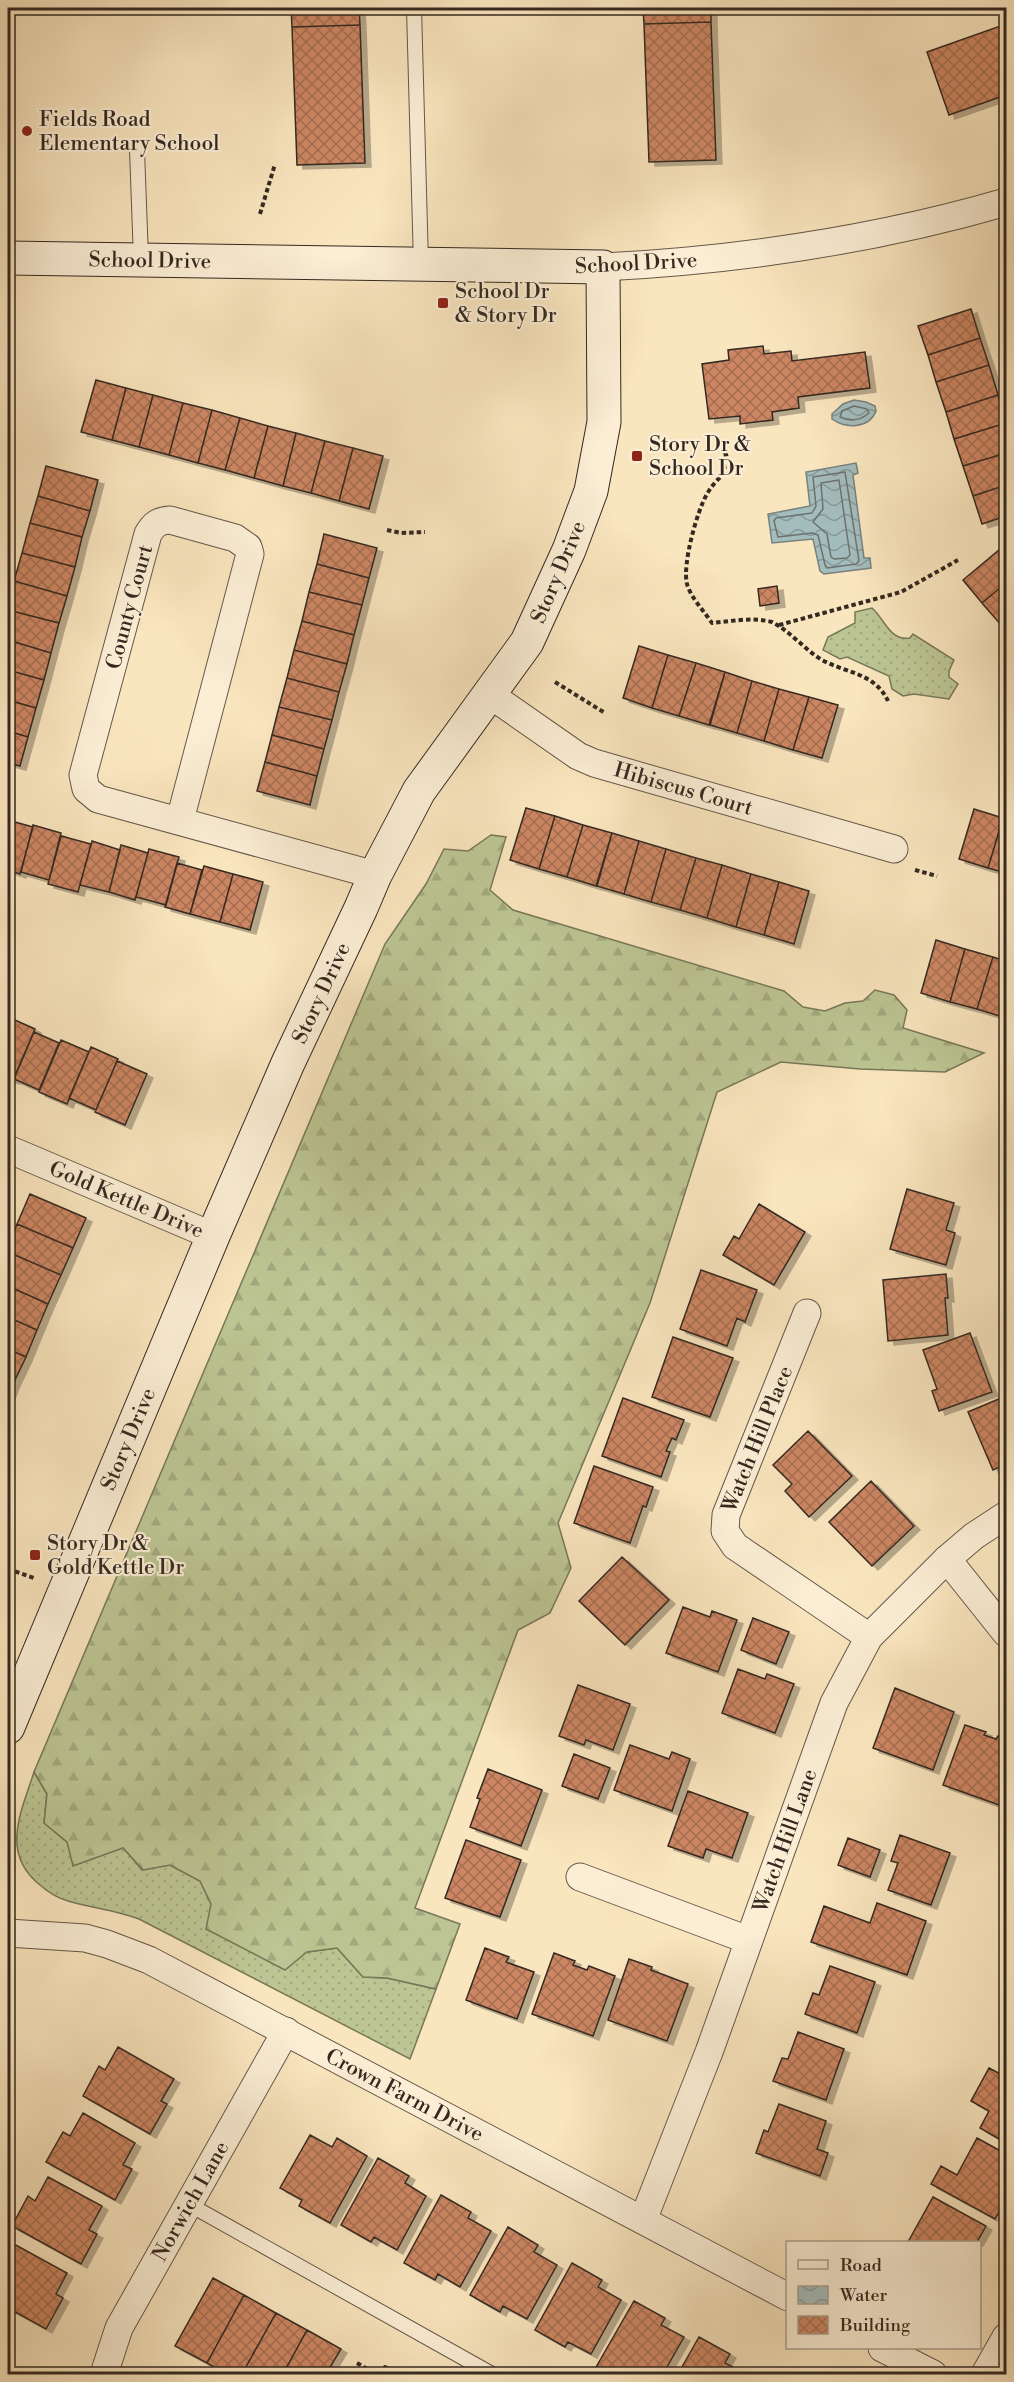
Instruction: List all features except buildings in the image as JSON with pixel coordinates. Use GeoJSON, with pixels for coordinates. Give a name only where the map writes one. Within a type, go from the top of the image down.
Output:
{"type":"FeatureCollection","features":[{"type":"Feature","properties":{"kind":"street","name":"School Drive"},"geometry":{"type":"LineString","coordinates":[[8,258],[603,267],[681,263],[879,235],[1006,202]]}},
{"type":"Feature","properties":{"kind":"street","name":"Story Drive"},"geometry":{"type":"LineString","coordinates":[[8,1727],[213,1236],[288,1063],[362,908],[375,875],[419,791],[527,642],[569,550],[591,491],[604,422],[603,267]]}},
{"type":"Feature","properties":{"kind":"street","name":"County Court"},"geometry":{"type":"LineString","coordinates":[[180,820],[250,554],[248,548],[235,538],[170,520],[162,520],[156,523],[148,534],[83,775],[86,789],[98,799],[375,875]]}},
{"type":"Feature","properties":{"kind":"street","name":"Hibiscus Court"},"geometry":{"type":"LineString","coordinates":[[489,694],[578,756],[594,763],[894,849]]}},
{"type":"Feature","properties":{"kind":"street","name":"Gold Kettle Drive"},"geometry":{"type":"LineString","coordinates":[[8,1149],[213,1236]]}},
{"type":"Feature","properties":{"kind":"street","name":"Watch Hill Place"},"geometry":{"type":"LineString","coordinates":[[807,1313],[726,1515],[724,1531],[735,1546],[869,1637]]}},
{"type":"Feature","properties":{"kind":"street","name":"Watch Hill Lane"},"geometry":{"type":"LineString","coordinates":[[643,2220],[709,2052],[834,1703],[869,1637],[948,1559],[974,1536],[1006,1515]]}},
{"type":"Feature","properties":{"kind":"street"},"geometry":{"type":"LineString","coordinates":[[948,1559],[1006,1633]]}},
{"type":"Feature","properties":{"kind":"street"},"geometry":{"type":"LineString","coordinates":[[580,1877],[748,1940]]}},
{"type":"Feature","properties":{"kind":"street","name":"Crown Farm Drive"},"geometry":{"type":"LineString","coordinates":[[8,1933],[64,1936],[107,1944],[149,1960],[786,2296]]}},
{"type":"Feature","properties":{"kind":"street","name":"Norwich Lane"},"geometry":{"type":"LineString","coordinates":[[104,2374],[119,2328],[286,2031]]}},
{"type":"Feature","properties":{"kind":"street"},"geometry":{"type":"LineString","coordinates":[[985,2374],[1006,2337]]}},
{"type":"Feature","properties":{"kind":"street"},"geometry":{"type":"LineString","coordinates":[[884,2349],[933,2374]]}},
{"type":"Feature","properties":{"kind":"lane"},"geometry":{"type":"LineString","coordinates":[[414,8],[420,264]]}},
{"type":"Feature","properties":{"kind":"lane"},"geometry":{"type":"LineString","coordinates":[[137,150],[141,259]]}},
{"type":"Feature","properties":{"kind":"lane"},"geometry":{"type":"LineString","coordinates":[[190,2205],[492,2374]]}},
{"type":"Feature","properties":{"kind":"path"},"geometry":{"type":"LineString","coordinates":[[260,214],[275,164]]}},
{"type":"Feature","properties":{"kind":"path"},"geometry":{"type":"LineString","coordinates":[[728,454],[723,455],[725,473],[714,483],[705,497],[700,513],[687,567],[687,586],[712,623],[762,619],[778,626],[822,660],[860,674],[880,687],[888,701]]}},
{"type":"Feature","properties":{"kind":"path"},"geometry":{"type":"LineString","coordinates":[[387,530],[401,533],[425,532]]}},
{"type":"Feature","properties":{"kind":"path"},"geometry":{"type":"LineString","coordinates":[[778,626],[901,592],[958,560]]}},
{"type":"Feature","properties":{"kind":"path"},"geometry":{"type":"LineString","coordinates":[[555,682],[605,713]]}},
{"type":"Feature","properties":{"kind":"path"},"geometry":{"type":"LineString","coordinates":[[8,1569],[34,1578]]}},
{"type":"Feature","properties":{"kind":"path"},"geometry":{"type":"LineString","coordinates":[[357,2363],[376,2374]]}},
{"type":"Feature","properties":{"kind":"path"},"geometry":{"type":"LineString","coordinates":[[381,2374],[385,2367],[399,2374]]}},
{"type":"Feature","properties":{"kind":"green space"},"geometry":{"type":"Polygon","coordinates":[[[814,8],[868,8],[855,13],[814,8]]]}},
{"type":"Feature","properties":{"kind":"green space"},"geometry":{"type":"Polygon","coordinates":[[[872,608],[892,633],[903,638],[910,638],[913,634],[954,660],[949,677],[958,684],[949,699],[914,694],[903,696],[892,689],[889,676],[847,657],[840,659],[823,650],[828,637],[855,623],[855,612],[872,608]]]}},
{"type":"Feature","properties":{"kind":"green space"},"geometry":{"type":"Polygon","coordinates":[[[491,835],[506,837],[490,890],[513,910],[784,991],[803,1007],[825,1011],[845,1003],[863,1001],[875,990],[894,995],[907,1010],[903,1028],[984,1053],[945,1072],[860,1069],[781,1062],[717,1092],[650,1303],[558,1523],[571,1568],[550,1613],[518,1630],[415,1908],[460,1924],[436,1989],[387,1978],[363,1977],[337,1948],[307,1952],[285,1970],[206,1929],[211,1904],[200,1881],[170,1865],[143,1870],[123,1848],[73,1866],[67,1842],[44,1823],[47,1794],[34,1772],[385,944],[426,884],[444,849],[468,851],[491,835]]]}},
{"type":"Feature","properties":{"kind":"green space"},"geometry":{"type":"Polygon","coordinates":[[[34,1772],[47,1794],[44,1823],[67,1842],[123,1847],[142,1870],[170,1865],[200,1881],[211,1904],[307,1952],[337,1948],[363,1977],[387,1978],[436,1989],[410,2059],[139,1919],[68,1901],[46,1890],[28,1873],[20,1860],[17,1846],[20,1817],[34,1772]]]}},
{"type":"Feature","properties":{"kind":"water"},"geometry":{"type":"Polygon","coordinates":[[[854,400],[875,406],[876,411],[873,417],[857,426],[850,426],[832,419],[832,414],[843,404],[854,400]]]}},
{"type":"Feature","properties":{"kind":"water"},"geometry":{"type":"Polygon","coordinates":[[[856,463],[858,473],[853,475],[864,558],[870,558],[871,568],[824,574],[820,571],[813,539],[772,543],[768,514],[810,506],[806,472],[856,463]]]}},
{"type":"Feature","properties":{"kind":"place","name":"Fields Road Elementary School"},"geometry":{"type":"Point","coordinates":[27,131]}},
{"type":"Feature","properties":{"kind":"place","name":"School Dr & Story Dr"},"geometry":{"type":"Point","coordinates":[443,303]}},
{"type":"Feature","properties":{"kind":"place","name":"Story Dr & School Dr"},"geometry":{"type":"Point","coordinates":[637,456]}},
{"type":"Feature","properties":{"kind":"place","name":"Story Dr & Gold Kettle Dr"},"geometry":{"type":"Point","coordinates":[35,1555]}}]}
